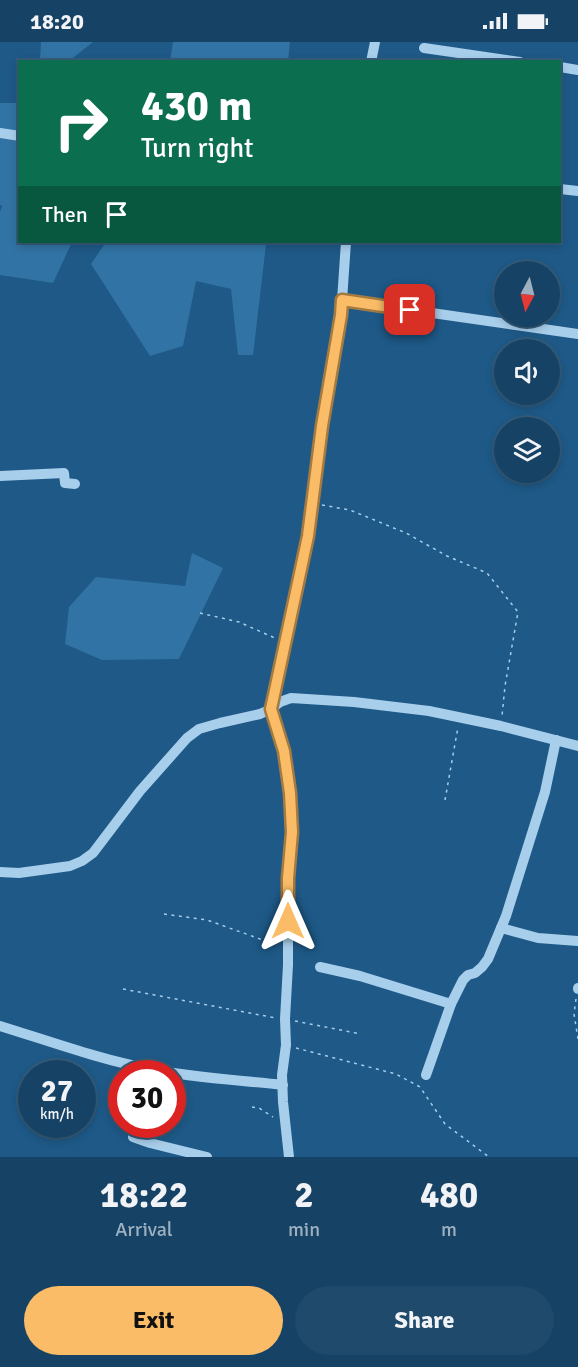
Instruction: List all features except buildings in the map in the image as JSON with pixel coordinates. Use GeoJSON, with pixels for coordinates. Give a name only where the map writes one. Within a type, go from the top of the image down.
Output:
{"type":"FeatureCollection","features":[{"type":"Feature","properties":{"kind":"street"},"geometry":{"type":"LineString","coordinates":[[371,60],[375,42]]}},
{"type":"Feature","properties":{"kind":"street"},"geometry":{"type":"LineString","coordinates":[[424,48],[506,60]]}},
{"type":"Feature","properties":{"kind":"street"},"geometry":{"type":"LineString","coordinates":[[561,67],[578,70]]}},
{"type":"Feature","properties":{"kind":"street"},"geometry":{"type":"LineString","coordinates":[[0,134],[18,136]]}},
{"type":"Feature","properties":{"kind":"street"},"geometry":{"type":"LineString","coordinates":[[561,189],[578,191]]}},
{"type":"Feature","properties":{"kind":"street"},"geometry":{"type":"LineString","coordinates":[[289,1157],[282,1075],[286,1045],[288,878],[292,832],[290,793],[284,751],[271,709],[308,536],[322,426],[341,315],[346,243]]}},
{"type":"Feature","properties":{"kind":"street"},"geometry":{"type":"LineString","coordinates":[[342,300],[578,334]]}},
{"type":"Feature","properties":{"kind":"street"},"geometry":{"type":"LineString","coordinates":[[0,476],[64,473],[65,483],[75,484]]}},
{"type":"Feature","properties":{"kind":"street"},"geometry":{"type":"LineString","coordinates":[[0,872],[19,873],[70,866],[82,861],[93,852],[140,791],[187,738],[199,729],[260,714],[291,698],[429,711],[501,726],[578,746]]}},
{"type":"Feature","properties":{"kind":"street"},"geometry":{"type":"LineString","coordinates":[[426,1075],[451,1004],[463,980],[475,973],[488,959],[501,928],[544,792],[556,740]]}},
{"type":"Feature","properties":{"kind":"street"},"geometry":{"type":"LineString","coordinates":[[501,928],[538,938],[578,941]]}},
{"type":"Feature","properties":{"kind":"street"},"geometry":{"type":"LineString","coordinates":[[320,968],[360,976],[451,1004]]}},
{"type":"Feature","properties":{"kind":"street"},"geometry":{"type":"LineString","coordinates":[[0,1026],[122,1063],[150,1069],[196,1076],[283,1084]]}},
{"type":"Feature","properties":{"kind":"street"},"geometry":{"type":"LineString","coordinates":[[136,1138],[207,1157]]}},
{"type":"Feature","properties":{"kind":"path"},"geometry":{"type":"LineString","coordinates":[[312,504],[350,510],[406,533],[447,556],[487,573],[518,612],[505,686],[501,726]]}},
{"type":"Feature","properties":{"kind":"path"},"geometry":{"type":"LineString","coordinates":[[200,613],[239,622],[286,642]]}},
{"type":"Feature","properties":{"kind":"path"},"geometry":{"type":"LineString","coordinates":[[445,800],[460,717]]}},
{"type":"Feature","properties":{"kind":"path"},"geometry":{"type":"LineString","coordinates":[[164,914],[207,920],[263,940],[288,942]]}},
{"type":"Feature","properties":{"kind":"path"},"geometry":{"type":"LineString","coordinates":[[123,989],[361,1034]]}},
{"type":"Feature","properties":{"kind":"path"},"geometry":{"type":"LineString","coordinates":[[578,989],[574,1014],[578,1039]]}},
{"type":"Feature","properties":{"kind":"path"},"geometry":{"type":"LineString","coordinates":[[286,1045],[396,1074],[420,1087],[445,1124],[489,1157]]}},
{"type":"Feature","properties":{"kind":"path"},"geometry":{"type":"LineString","coordinates":[[252,1107],[259,1108],[276,1119],[285,1121]]}},
{"type":"Feature","properties":{"kind":"shaded area"},"geometry":{"type":"Polygon","coordinates":[[[41,42],[93,42],[70,60],[40,60],[41,42]]]}},
{"type":"Feature","properties":{"kind":"shaded area"},"geometry":{"type":"Polygon","coordinates":[[[173,42],[290,42],[288,60],[170,60],[173,42]]]}},
{"type":"Feature","properties":{"kind":"shaded area"},"geometry":{"type":"Polygon","coordinates":[[[0,103],[18,103],[18,243],[72,243],[53,283],[0,275],[0,212],[2,206],[0,205],[0,103]]]}},
{"type":"Feature","properties":{"kind":"shaded area"},"geometry":{"type":"Polygon","coordinates":[[[105,243],[266,245],[253,355],[238,355],[231,289],[196,281],[183,346],[150,356],[91,264],[105,243]]]}},
{"type":"Feature","properties":{"kind":"shaded area"},"geometry":{"type":"Polygon","coordinates":[[[192,553],[223,568],[179,659],[102,660],[65,644],[69,607],[96,577],[185,586],[192,553]]]}},
{"type":"Feature","properties":{"kind":"route"},"geometry":{"type":"LineString","coordinates":[[288,921],[288,878],[292,832],[290,793],[284,751],[271,709],[308,536],[322,426],[342,300],[410,310]]}}]}
